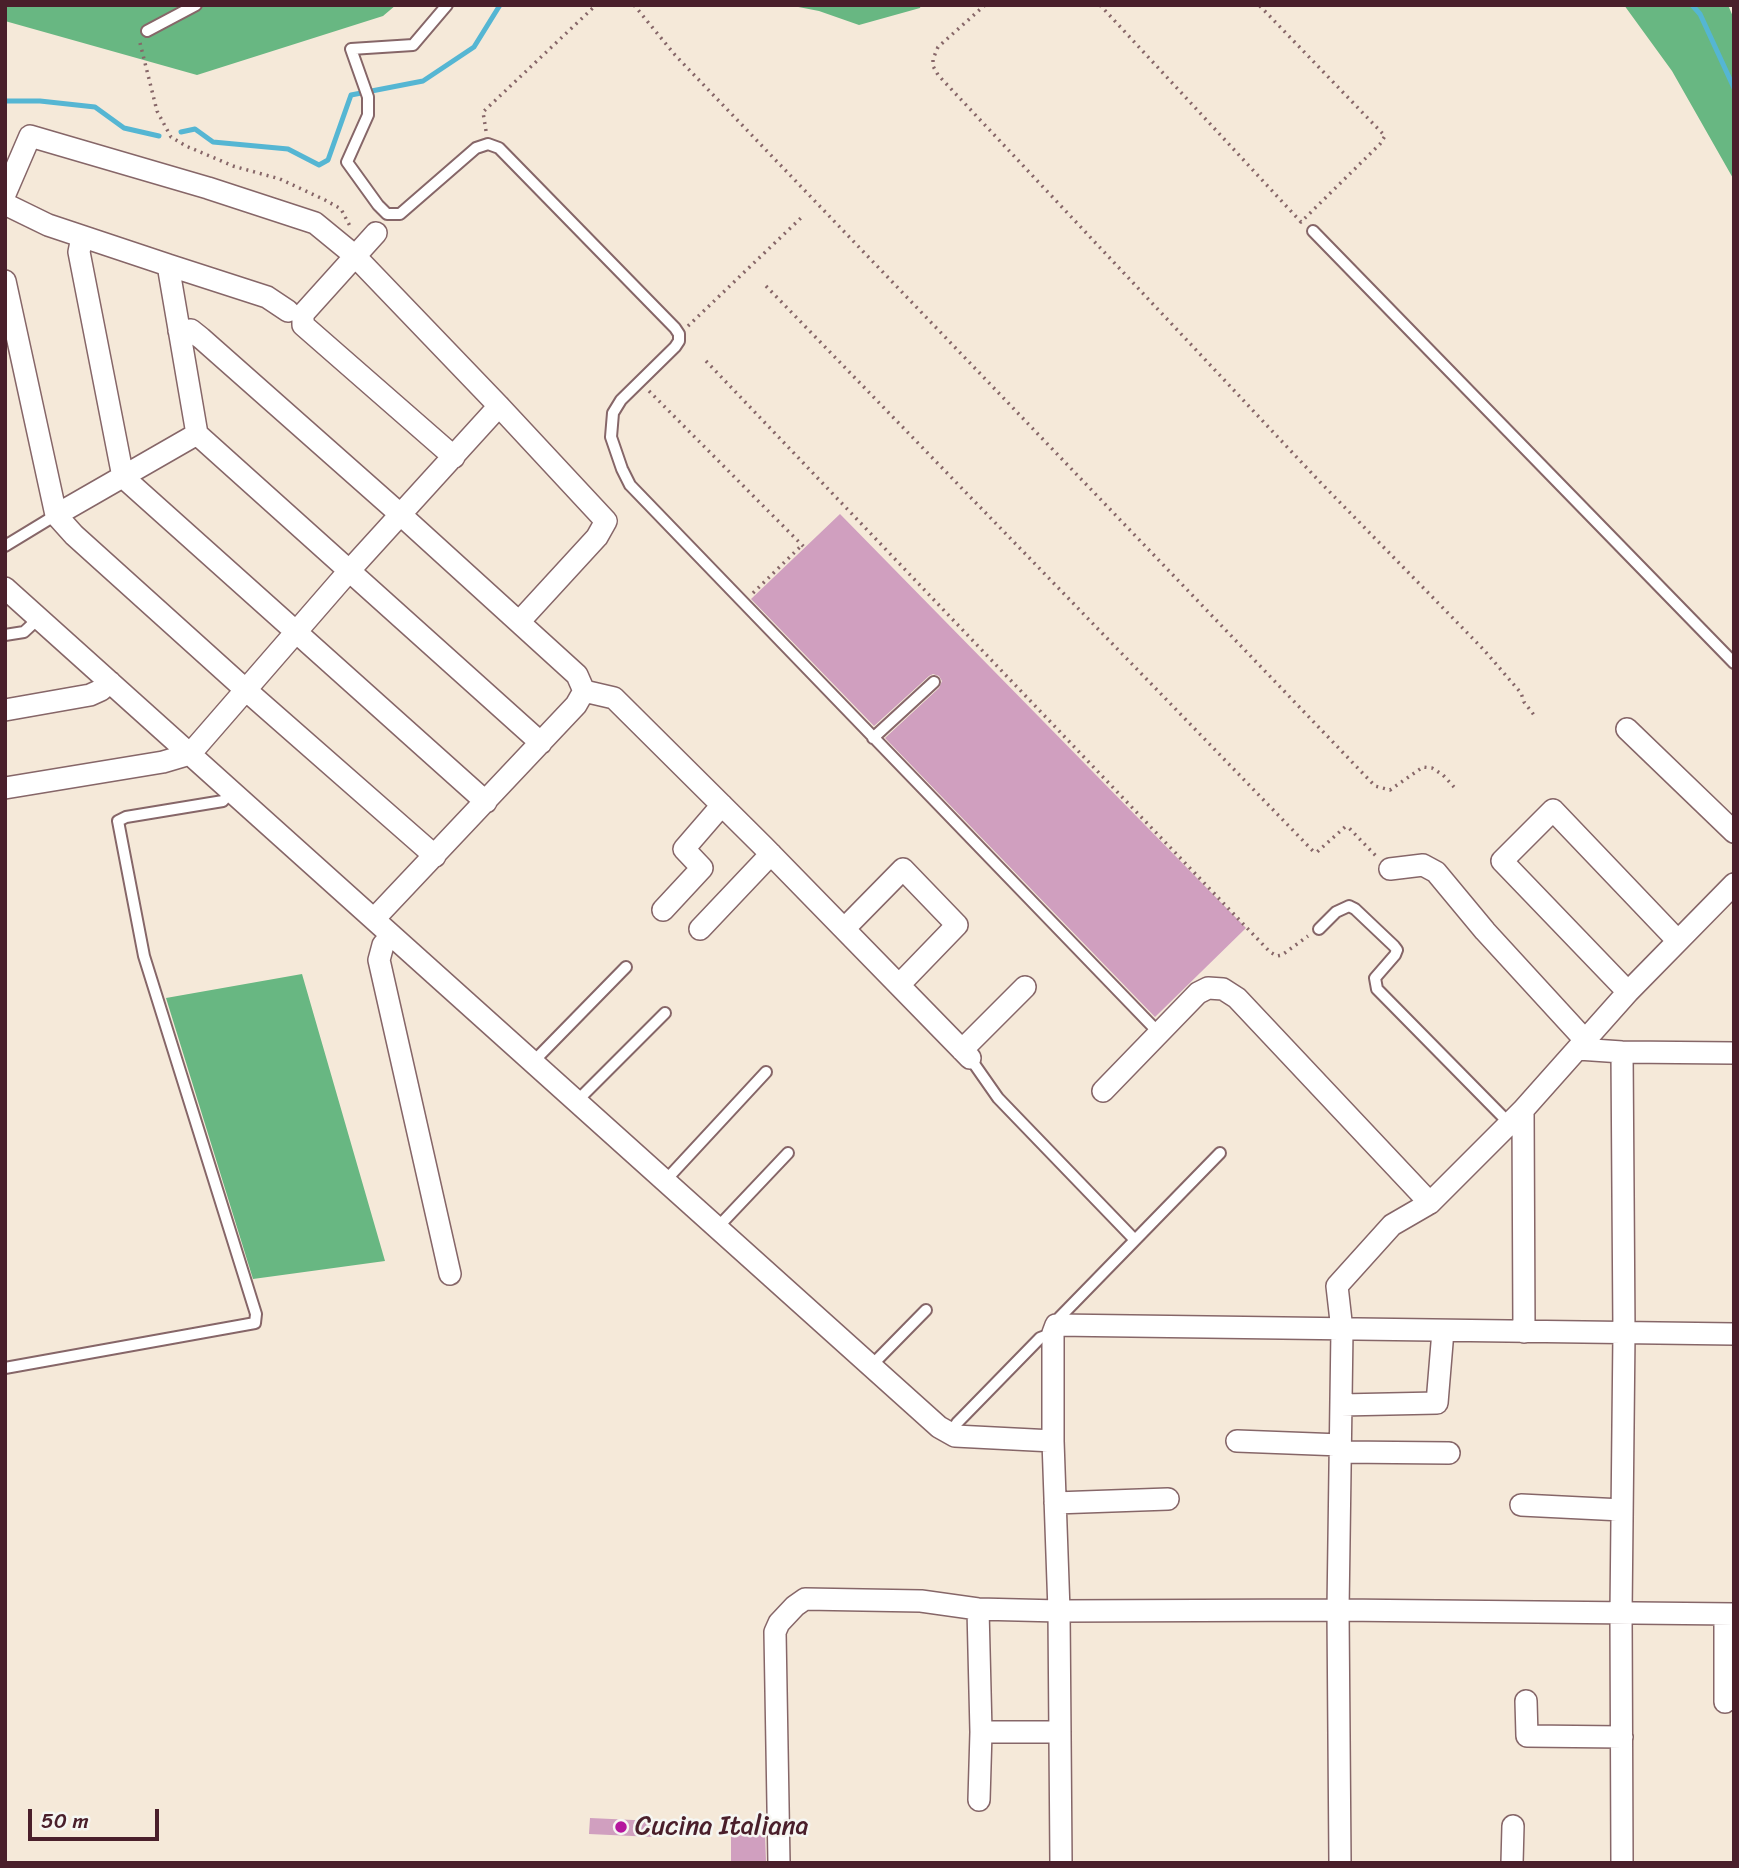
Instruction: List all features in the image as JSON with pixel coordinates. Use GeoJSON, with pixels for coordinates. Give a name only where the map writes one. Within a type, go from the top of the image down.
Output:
{"type":"FeatureCollection","features":[{"type":"Feature","properties":{"kind":"street"},"geometry":{"type":"LineString","coordinates":[[5,194],[30,136],[208,188],[315,223],[354,255],[606,522],[597,537],[519,622]]}},
{"type":"Feature","properties":{"kind":"street"},"geometry":{"type":"LineString","coordinates":[[5,204],[48,225],[267,297],[288,311]]}},
{"type":"Feature","properties":{"kind":"street"},"geometry":{"type":"LineString","coordinates":[[376,233],[303,314],[303,325],[454,457]]}},
{"type":"Feature","properties":{"kind":"street"},"geometry":{"type":"LineString","coordinates":[[82,237],[79,252],[123,477],[486,802]]}},
{"type":"Feature","properties":{"kind":"street"},"geometry":{"type":"LineString","coordinates":[[168,265],[197,434],[541,743]]}},
{"type":"Feature","properties":{"kind":"street"},"geometry":{"type":"LineString","coordinates":[[5,281],[56,515],[74,535],[247,691],[435,856]]}},
{"type":"Feature","properties":{"kind":"street"},"geometry":{"type":"LineString","coordinates":[[179,331],[191,330],[201,338],[401,515],[577,674],[584,691]]}},
{"type":"Feature","properties":{"kind":"street"},"geometry":{"type":"LineString","coordinates":[[5,788],[163,762],[190,754],[349,571],[499,406]]}},
{"type":"Feature","properties":{"kind":"street"},"geometry":{"type":"LineString","coordinates":[[56,515],[197,434]]}},
{"type":"Feature","properties":{"kind":"street"},"geometry":{"type":"LineString","coordinates":[[5,588],[939,1427],[955,1436],[1053,1441]]}},
{"type":"Feature","properties":{"kind":"street"},"geometry":{"type":"LineString","coordinates":[[5,709],[90,695],[110,682]]}},
{"type":"Feature","properties":{"kind":"street"},"geometry":{"type":"LineString","coordinates":[[374,919],[576,705],[584,691]]}},
{"type":"Feature","properties":{"kind":"street"},"geometry":{"type":"LineString","coordinates":[[584,691],[614,698],[771,853],[966,1054],[1025,987]]}},
{"type":"Feature","properties":{"kind":"street"},"geometry":{"type":"LineString","coordinates":[[1627,729],[1734,832]]}},
{"type":"Feature","properties":{"kind":"street"},"geometry":{"type":"LineString","coordinates":[[663,910],[702,868],[684,849],[722,805]]}},
{"type":"Feature","properties":{"kind":"street"},"geometry":{"type":"LineString","coordinates":[[1628,992],[1502,861],[1553,810],[1678,941]]}},
{"type":"Feature","properties":{"kind":"street"},"geometry":{"type":"LineString","coordinates":[[700,929],[771,853]]}},
{"type":"Feature","properties":{"kind":"street"},"geometry":{"type":"LineString","coordinates":[[1390,869],[1423,864],[1436,872],[1581,1044],[1622,1052],[1734,1053]]}},
{"type":"Feature","properties":{"kind":"street"},"geometry":{"type":"LineString","coordinates":[[844,929],[904,869],[957,925],[899,985]]}},
{"type":"Feature","properties":{"kind":"street"},"geometry":{"type":"LineString","coordinates":[[1340,1863],[1338,1610],[1342,1330],[1337,1286],[1392,1225],[1430,1203],[1515,1116],[1628,992],[1734,884]]}},
{"type":"Feature","properties":{"kind":"street"},"geometry":{"type":"LineString","coordinates":[[391,935],[383,945],[379,960],[450,1274]]}},
{"type":"Feature","properties":{"kind":"street"},"geometry":{"type":"LineString","coordinates":[[1103,1091],[1198,993],[1208,988],[1223,989],[1237,998],[1430,1203]]}},
{"type":"Feature","properties":{"kind":"street"},"geometry":{"type":"LineString","coordinates":[[1622,1052],[1622,1863]]}},
{"type":"Feature","properties":{"kind":"street"},"geometry":{"type":"LineString","coordinates":[[1515,1116],[1524,1332]]}},
{"type":"Feature","properties":{"kind":"street"},"geometry":{"type":"LineString","coordinates":[[1061,1863],[1059,1611],[1053,1441],[1054,1329],[1734,1334]]}},
{"type":"Feature","properties":{"kind":"street"},"geometry":{"type":"LineString","coordinates":[[1342,1405],[1437,1403],[1443,1331]]}},
{"type":"Feature","properties":{"kind":"street"},"geometry":{"type":"LineString","coordinates":[[1237,1441],[1341,1449],[1449,1452]]}},
{"type":"Feature","properties":{"kind":"street"},"geometry":{"type":"LineString","coordinates":[[1055,1503],[1168,1499]]}},
{"type":"Feature","properties":{"kind":"street"},"geometry":{"type":"LineString","coordinates":[[1521,1505],[1622,1510]]}},
{"type":"Feature","properties":{"kind":"street"},"geometry":{"type":"LineString","coordinates":[[779,1863],[775,1632],[779,1623],[805,1599],[921,1601],[978,1609],[1059,1611],[1338,1610],[1729,1614],[1726,1702]]}},
{"type":"Feature","properties":{"kind":"street"},"geometry":{"type":"LineString","coordinates":[[978,1609],[981,1732],[979,1800]]}},
{"type":"Feature","properties":{"kind":"street"},"geometry":{"type":"LineString","coordinates":[[1526,1701],[1527,1736],[1622,1737]]}},
{"type":"Feature","properties":{"kind":"street"},"geometry":{"type":"LineString","coordinates":[[981,1732],[1060,1732]]}},
{"type":"Feature","properties":{"kind":"street"},"geometry":{"type":"LineString","coordinates":[[1512,1863],[1513,1826]]}},
{"type":"Feature","properties":{"kind":"lane"},"geometry":{"type":"LineString","coordinates":[[147,31],[196,5]]}},
{"type":"Feature","properties":{"kind":"lane"},"geometry":{"type":"LineString","coordinates":[[447,5],[413,45],[351,49],[366,92],[368,115],[347,162],[387,214],[400,214],[476,148],[488,144],[499,148],[679,334],[675,347],[621,400],[613,414],[611,437],[622,469],[637,494],[1158,1032]]}},
{"type":"Feature","properties":{"kind":"lane"},"geometry":{"type":"LineString","coordinates":[[1313,231],[1734,663]]}},
{"type":"Feature","properties":{"kind":"lane"},"geometry":{"type":"LineString","coordinates":[[5,547],[56,515]]}},
{"type":"Feature","properties":{"kind":"lane"},"geometry":{"type":"LineString","coordinates":[[5,635],[24,632],[39,618]]}},
{"type":"Feature","properties":{"kind":"lane"},"geometry":{"type":"LineString","coordinates":[[873,738],[934,681]]}},
{"type":"Feature","properties":{"kind":"lane"},"geometry":{"type":"LineString","coordinates":[[5,1368],[255,1323],[256,1314],[145,956],[118,821],[127,817],[223,801],[231,791]]}},
{"type":"Feature","properties":{"kind":"lane"},"geometry":{"type":"LineString","coordinates":[[1319,929],[1336,912],[1349,906],[1394,946],[1397,950],[1395,955],[1375,978],[1377,989],[1515,1116]]}},
{"type":"Feature","properties":{"kind":"lane"},"geometry":{"type":"LineString","coordinates":[[533,1062],[626,967]]}},
{"type":"Feature","properties":{"kind":"lane"},"geometry":{"type":"LineString","coordinates":[[577,1101],[666,1013]]}},
{"type":"Feature","properties":{"kind":"lane"},"geometry":{"type":"LineString","coordinates":[[966,1054],[998,1098],[1134,1239]]}},
{"type":"Feature","properties":{"kind":"lane"},"geometry":{"type":"LineString","coordinates":[[666,1181],[765,1072]]}},
{"type":"Feature","properties":{"kind":"lane"},"geometry":{"type":"LineString","coordinates":[[718,1228],[788,1153]]}},
{"type":"Feature","properties":{"kind":"lane"},"geometry":{"type":"LineString","coordinates":[[950,1433],[1040,1338],[1054,1329],[1060,1317],[1220,1153]]}},
{"type":"Feature","properties":{"kind":"lane"},"geometry":{"type":"LineString","coordinates":[[871,1366],[926,1310]]}},
{"type":"Feature","properties":{"kind":"path"},"geometry":{"type":"LineString","coordinates":[[488,144],[483,112],[596,5]]}},
{"type":"Feature","properties":{"kind":"path"},"geometry":{"type":"LineString","coordinates":[[634,5],[675,55],[1375,786],[1390,790],[1423,767],[1432,768],[1443,775],[1454,787]]}},
{"type":"Feature","properties":{"kind":"path"},"geometry":{"type":"LineString","coordinates":[[985,5],[938,47],[933,59],[938,75],[1320,482],[1492,659],[1521,693],[1534,715]]}},
{"type":"Feature","properties":{"kind":"path"},"geometry":{"type":"LineString","coordinates":[[1100,5],[1301,222],[1385,136],[1259,5]]}},
{"type":"Feature","properties":{"kind":"path"},"geometry":{"type":"LineString","coordinates":[[147,31],[140,34],[140,45],[157,111],[171,137],[233,166],[281,179],[341,209],[351,225],[354,255]]}},
{"type":"Feature","properties":{"kind":"path"},"geometry":{"type":"LineString","coordinates":[[679,334],[804,215]]}},
{"type":"Feature","properties":{"kind":"path"},"geometry":{"type":"LineString","coordinates":[[766,286],[1313,851],[1317,852],[1345,827],[1390,869]]}},
{"type":"Feature","properties":{"kind":"path"},"geometry":{"type":"LineString","coordinates":[[706,361],[1270,952],[1282,956],[1319,929]]}},
{"type":"Feature","properties":{"kind":"path"},"geometry":{"type":"LineString","coordinates":[[640,382],[803,547],[743,603]]}},
{"type":"Feature","properties":{"kind":"green space"},"geometry":{"type":"Polygon","coordinates":[[[5,5],[396,5],[383,16],[197,75],[5,21],[5,5]]]}},
{"type":"Feature","properties":{"kind":"green space"},"geometry":{"type":"Polygon","coordinates":[[[788,5],[921,5],[920,8],[859,25],[819,11],[788,5]]]}},
{"type":"Feature","properties":{"kind":"green space"},"geometry":{"type":"Polygon","coordinates":[[[1624,5],[1728,5],[1734,19],[1734,180],[1672,71],[1624,5]]]}},
{"type":"Feature","properties":{"kind":"green space"},"geometry":{"type":"Polygon","coordinates":[[[302,974],[385,1261],[253,1279],[166,998],[302,974]]]}},
{"type":"Feature","properties":{"kind":"building"},"geometry":{"type":"Polygon","coordinates":[[[840,514],[1246,928],[1155,1017],[885,738],[939,688],[942,681],[939,676],[929,676],[874,726],[751,599],[840,514]]]}},
{"type":"Feature","properties":{"kind":"building"},"geometry":{"type":"Polygon","coordinates":[[[590,1818],[655,1821],[654,1837],[589,1834],[590,1818]]]}},
{"type":"Feature","properties":{"kind":"building"},"geometry":{"type":"Polygon","coordinates":[[[765,1834],[766,1861],[731,1861],[731,1835],[765,1834]]]}},
{"type":"Feature","properties":{"kind":"waterway"},"geometry":{"type":"LineString","coordinates":[[181,132],[195,129],[213,142],[288,149],[319,165],[328,160],[351,95],[423,81],[474,47],[500,5]]}},
{"type":"Feature","properties":{"kind":"waterway"},"geometry":{"type":"LineString","coordinates":[[1692,5],[1700,14],[1734,88]]}},
{"type":"Feature","properties":{"kind":"waterway"},"geometry":{"type":"LineString","coordinates":[[5,101],[40,101],[95,107],[124,128],[159,136]]}},
{"type":"Feature","properties":{"kind":"place","name":"Cucina Italiana"},"geometry":{"type":"Point","coordinates":[621,1827]}}]}
